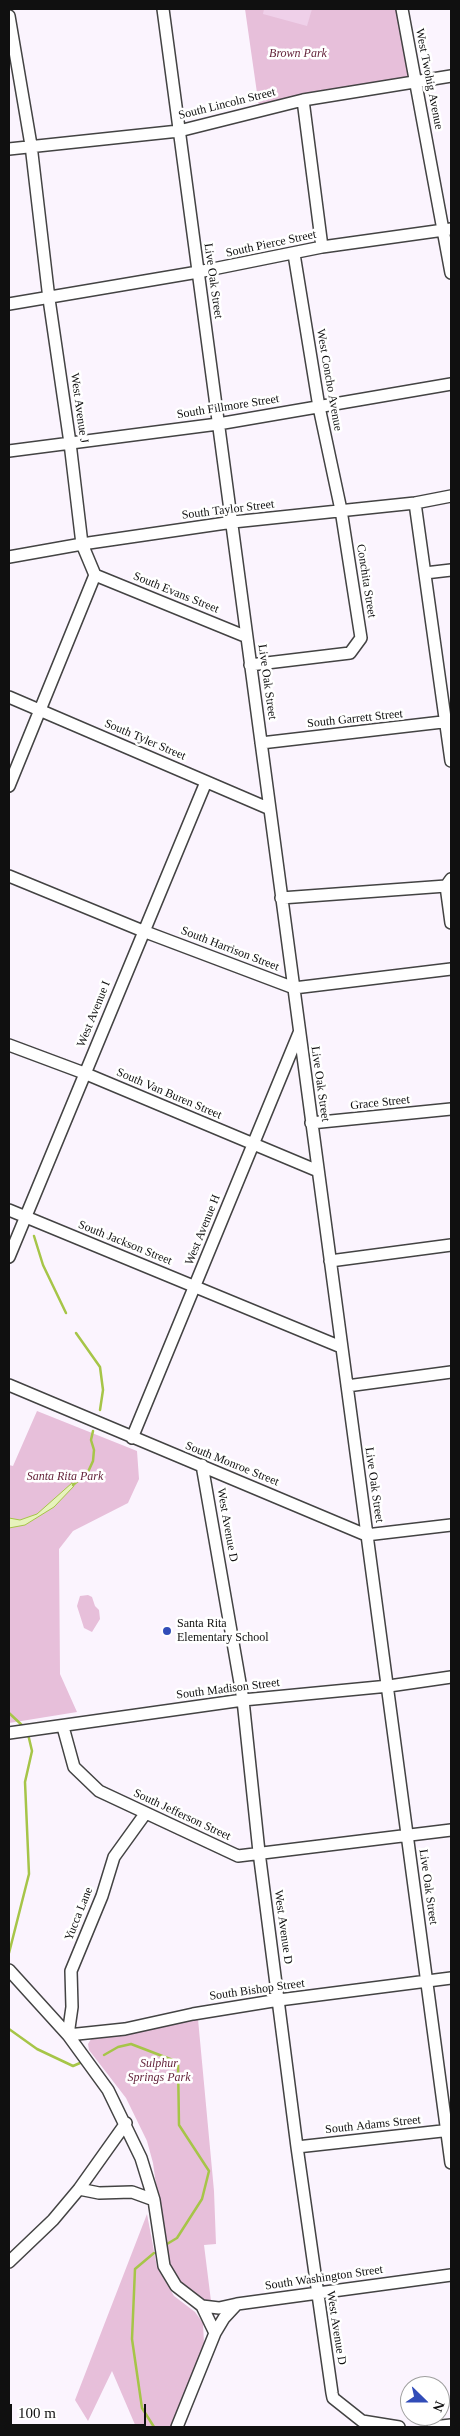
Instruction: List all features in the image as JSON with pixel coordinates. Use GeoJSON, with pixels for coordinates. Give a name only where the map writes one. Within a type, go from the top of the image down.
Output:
{"type":"FeatureCollection","features":[{"type":"Feature","properties":{"kind":"street","name":"Live Oak Street"},"geometry":{"type":"LineString","coordinates":[[163,9],[218,424],[233,522],[250,665],[366,1535],[389,1686],[407,1836],[449,2130],[451,2163]]}},
{"type":"Feature","properties":{"kind":"street","name":"West Twohig Avenue"},"geometry":{"type":"LineString","coordinates":[[402,9],[415,82],[448,230],[451,272]]}},
{"type":"Feature","properties":{"kind":"street","name":"West Avenue J"},"geometry":{"type":"LineString","coordinates":[[9,16],[30,145],[82,544],[95,575]]}},
{"type":"Feature","properties":{"kind":"street","name":"South Lincoln Street"},"geometry":{"type":"LineString","coordinates":[[9,149],[30,145],[179,130],[303,100],[451,76]]}},
{"type":"Feature","properties":{"kind":"street"},"geometry":{"type":"LineString","coordinates":[[303,100],[322,247]]}},
{"type":"Feature","properties":{"kind":"street","name":"South Pierce Street"},"geometry":{"type":"LineString","coordinates":[[9,304],[49,299],[198,272],[322,247],[448,230]]}},
{"type":"Feature","properties":{"kind":"street","name":"West Concho Avenue"},"geometry":{"type":"LineString","coordinates":[[294,254],[319,407],[341,510]]}},
{"type":"Feature","properties":{"kind":"street","name":"South Fillmore Street"},"geometry":{"type":"LineString","coordinates":[[9,452],[218,424],[451,384]]}},
{"type":"Feature","properties":{"kind":"street","name":"South Taylor Street"},"geometry":{"type":"LineString","coordinates":[[9,557],[82,544],[233,522],[415,503],[451,496]]}},
{"type":"Feature","properties":{"kind":"street"},"geometry":{"type":"LineString","coordinates":[[415,503],[448,722],[451,761]]}},
{"type":"Feature","properties":{"kind":"street","name":"Conchita Street"},"geometry":{"type":"LineString","coordinates":[[250,665],[350,653],[361,638],[341,510]]}},
{"type":"Feature","properties":{"kind":"street"},"geometry":{"type":"LineString","coordinates":[[425,573],[451,570]]}},
{"type":"Feature","properties":{"kind":"street"},"geometry":{"type":"LineString","coordinates":[[9,786],[95,575]]}},
{"type":"Feature","properties":{"kind":"street","name":"South Evans Street"},"geometry":{"type":"LineString","coordinates":[[95,575],[247,637]]}},
{"type":"Feature","properties":{"kind":"street","name":"South Tyler Street"},"geometry":{"type":"LineString","coordinates":[[9,697],[270,809]]}},
{"type":"Feature","properties":{"kind":"street","name":"South Garrett Street"},"geometry":{"type":"LineString","coordinates":[[261,743],[448,722]]}},
{"type":"Feature","properties":{"kind":"street","name":"West Avenue I"},"geometry":{"type":"LineString","coordinates":[[9,1257],[206,782]]}},
{"type":"Feature","properties":{"kind":"street","name":"South Harrison Street"},"geometry":{"type":"LineString","coordinates":[[9,876],[143,931],[294,988],[451,970]]}},
{"type":"Feature","properties":{"kind":"street"},"geometry":{"type":"LineString","coordinates":[[281,898],[449,883],[451,923]]}},
{"type":"Feature","properties":{"kind":"street","name":"West Avenue H"},"geometry":{"type":"LineString","coordinates":[[132,1438],[299,1033]]}},
{"type":"Feature","properties":{"kind":"street","name":"South Van Buren Street"},"geometry":{"type":"LineString","coordinates":[[9,1045],[84,1073],[318,1171]]}},
{"type":"Feature","properties":{"kind":"street","name":"Grace Street"},"geometry":{"type":"LineString","coordinates":[[312,1123],[451,1110]]}},
{"type":"Feature","properties":{"kind":"street","name":"South Jackson Street"},"geometry":{"type":"LineString","coordinates":[[9,1210],[341,1347]]}},
{"type":"Feature","properties":{"kind":"street"},"geometry":{"type":"LineString","coordinates":[[330,1261],[451,1245]]}},
{"type":"Feature","properties":{"kind":"street"},"geometry":{"type":"LineString","coordinates":[[346,1386],[451,1372]]}},
{"type":"Feature","properties":{"kind":"street","name":"South Monroe Street"},"geometry":{"type":"LineString","coordinates":[[9,1385],[366,1535],[451,1525]]}},
{"type":"Feature","properties":{"kind":"street","name":"West Avenue D"},"geometry":{"type":"LineString","coordinates":[[202,1465],[243,1700],[259,1852],[297,2147],[333,2398],[362,2422],[399,2427]]}},
{"type":"Feature","properties":{"kind":"street","name":"South Madison Street"},"geometry":{"type":"LineString","coordinates":[[9,1734],[243,1700],[389,1686],[451,1677]]}},
{"type":"Feature","properties":{"kind":"street","name":"South Jefferson Street"},"geometry":{"type":"LineString","coordinates":[[63,1727],[74,1767],[99,1792],[238,1856],[451,1830]]}},
{"type":"Feature","properties":{"kind":"street","name":"Yucca Lane"},"geometry":{"type":"LineString","coordinates":[[68,2034],[72,2007],[71,1971],[114,1857],[144,1814]]}},
{"type":"Feature","properties":{"kind":"street"},"geometry":{"type":"LineString","coordinates":[[9,1970],[68,2034],[108,2090],[126,2123],[141,2158],[154,2200],[164,2266],[176,2286],[185,2296],[202,2306],[215,2332]]}},
{"type":"Feature","properties":{"kind":"street","name":"South Bishop Street"},"geometry":{"type":"LineString","coordinates":[[68,2034],[124,2029],[193,2014],[279,2000],[451,1978]]}},
{"type":"Feature","properties":{"kind":"street"},"geometry":{"type":"LineString","coordinates":[[9,2262],[53,2220],[79,2189],[126,2123]]}},
{"type":"Feature","properties":{"kind":"street","name":"South Adams Street"},"geometry":{"type":"LineString","coordinates":[[297,2147],[449,2130]]}},
{"type":"Feature","properties":{"kind":"street"},"geometry":{"type":"LineString","coordinates":[[79,2189],[98,2193],[132,2192],[154,2200]]}},
{"type":"Feature","properties":{"kind":"street","name":"South Washington Street"},"geometry":{"type":"LineString","coordinates":[[202,2306],[219,2308],[317,2292],[451,2276]]}},
{"type":"Feature","properties":{"kind":"street"},"geometry":{"type":"LineString","coordinates":[[176,2427],[215,2332],[224,2318],[237,2304]]}},
{"type":"Feature","properties":{"kind":"street"},"geometry":{"type":"LineString","coordinates":[[433,2427],[451,2425]]}},
{"type":"Feature","properties":{"kind":"green space","name":"Brown Park"},"geometry":{"type":"Polygon","coordinates":[[[245,9],[398,9],[411,78],[259,107],[245,9]]]}},
{"type":"Feature","properties":{"kind":"green space","name":"Santa Rita Park"},"geometry":{"type":"Polygon","coordinates":[[[37,1411],[137,1451],[139,1479],[128,1503],[73,1531],[59,1549],[60,1674],[77,1712],[9,1723],[9,1465],[13,1466],[37,1411]]]}},
{"type":"Feature","properties":{"kind":"green space"},"geometry":{"type":"Polygon","coordinates":[[[88,1595],[92,1597],[95,1606],[99,1610],[100,1619],[92,1632],[84,1628],[77,1606],[80,1596],[88,1595]]]}},
{"type":"Feature","properties":{"kind":"green space","name":"Sulphur Springs Park"},"geometry":{"type":"Polygon","coordinates":[[[198,2019],[214,2191],[216,2244],[204,2245],[211,2301],[202,2300],[184,2287],[170,2265],[164,2241],[153,2163],[147,2141],[126,2098],[89,2050],[88,2044],[93,2036],[135,2033],[198,2019]]]}},
{"type":"Feature","properties":{"kind":"green space"},"geometry":{"type":"Polygon","coordinates":[[[147,2214],[157,2267],[174,2296],[195,2312],[203,2323],[204,2344],[171,2427],[136,2427],[112,2371],[88,2421],[75,2400],[147,2214]]]}},
{"type":"Feature","properties":{"kind":"shaded area"},"geometry":{"type":"Polygon","coordinates":[[[264,9],[312,9],[307,26],[263,14],[264,9]]]}},
{"type":"Feature","properties":{"kind":"shaded area"},"geometry":{"type":"Polygon","coordinates":[[[72,1483],[74,1486],[54,1507],[25,1525],[9,1528],[9,1518],[20,1520],[37,1514],[72,1483]]]}},
{"type":"Feature","properties":{"kind":"waterway"},"geometry":{"type":"LineString","coordinates":[[34,1236],[43,1265],[66,1313]]}},
{"type":"Feature","properties":{"kind":"waterway"},"geometry":{"type":"LineString","coordinates":[[76,1333],[100,1367],[103,1390],[100,1410]]}},
{"type":"Feature","properties":{"kind":"waterway"},"geometry":{"type":"LineString","coordinates":[[73,1485],[88,1472],[93,1461],[94,1450],[91,1440],[93,1431]]}},
{"type":"Feature","properties":{"kind":"waterway"},"geometry":{"type":"LineString","coordinates":[[9,1713],[24,1727]]}},
{"type":"Feature","properties":{"kind":"waterway"},"geometry":{"type":"LineString","coordinates":[[9,1953],[29,1874],[25,1782],[32,1751],[28,1734]]}},
{"type":"Feature","properties":{"kind":"waterway"},"geometry":{"type":"LineString","coordinates":[[9,2029],[37,2049],[73,2066],[80,2063]]}},
{"type":"Feature","properties":{"kind":"waterway"},"geometry":{"type":"LineString","coordinates":[[104,2055],[118,2047],[131,2044],[178,2062],[179,2125],[209,2171],[202,2199],[177,2238],[167,2244]]}},
{"type":"Feature","properties":{"kind":"waterway"},"geometry":{"type":"LineString","coordinates":[[154,2253],[135,2269],[132,2339],[142,2408],[154,2427]]}},
{"type":"Feature","properties":{"kind":"place","name":"Santa Rita Elementary School"},"geometry":{"type":"Point","coordinates":[167,1631]}}]}
